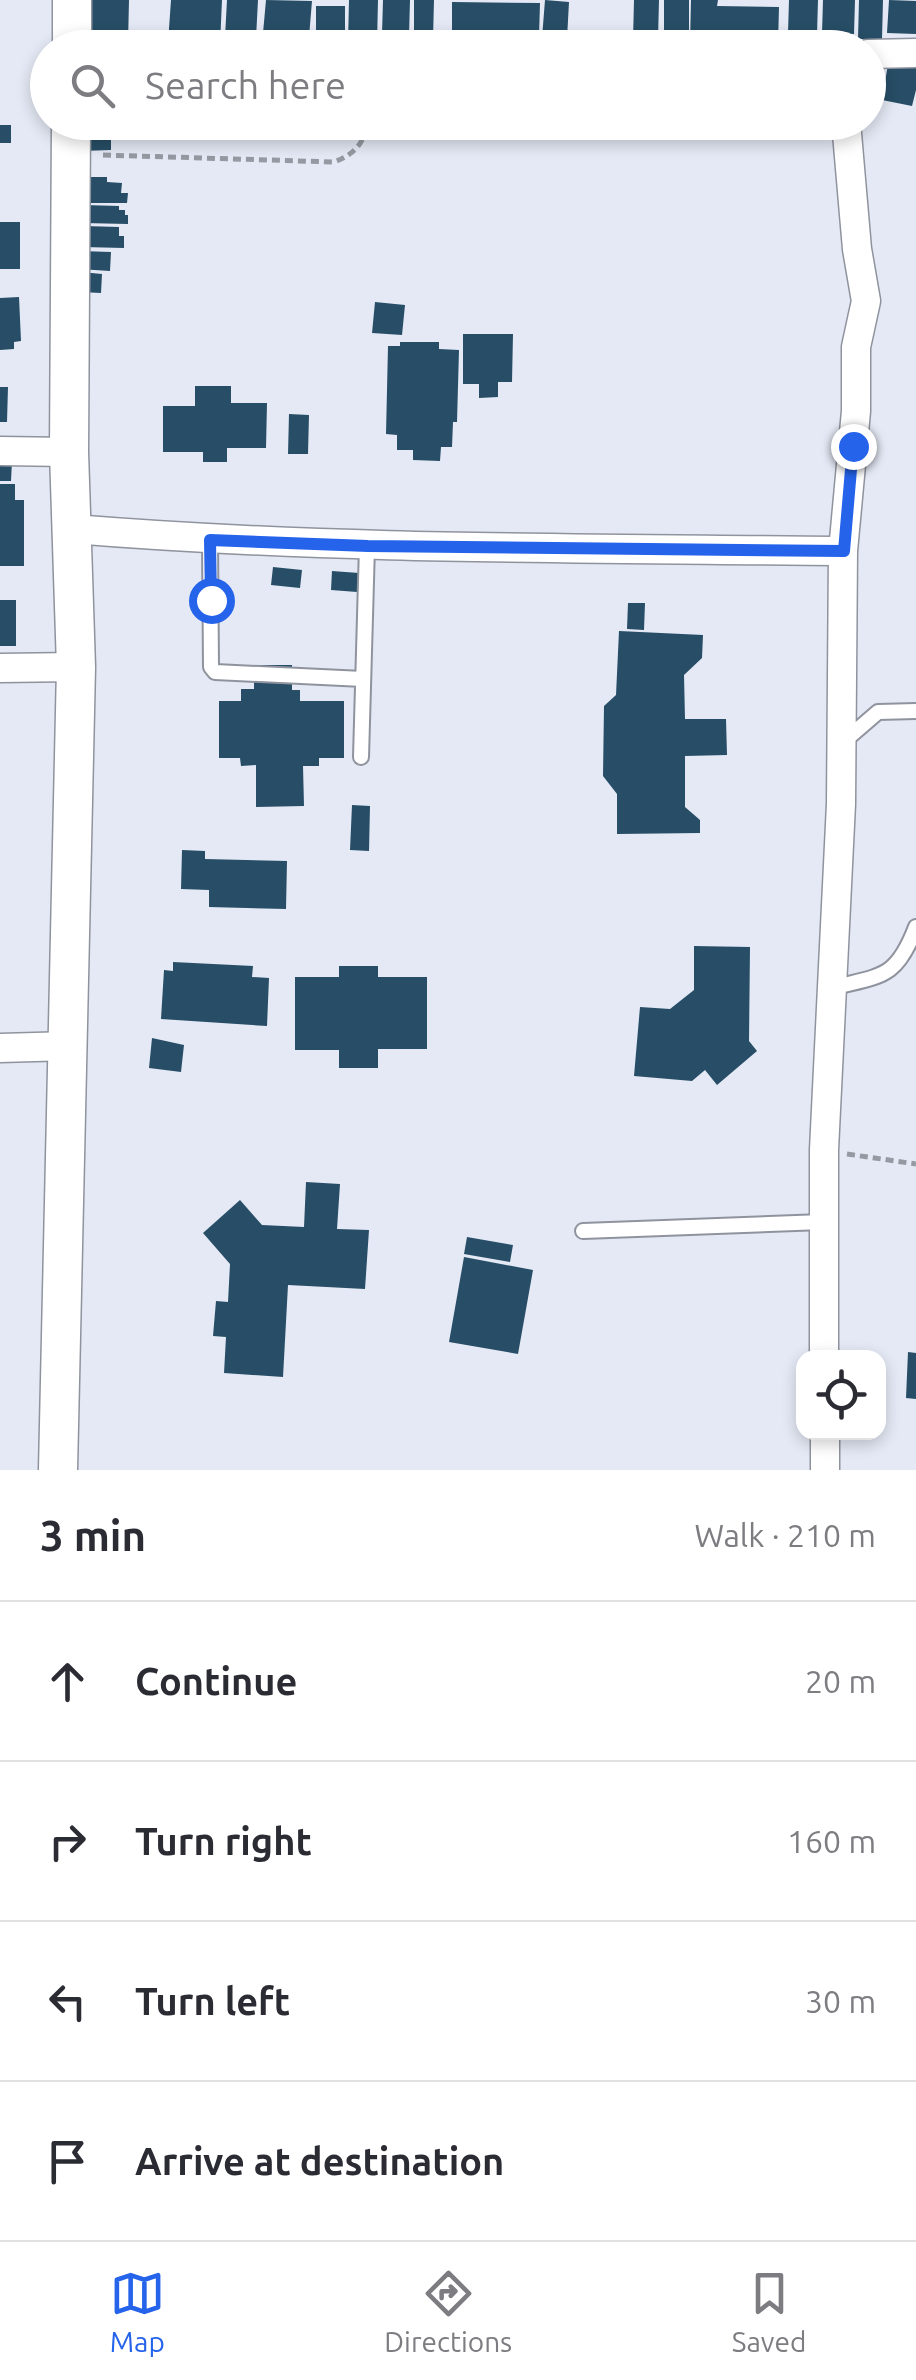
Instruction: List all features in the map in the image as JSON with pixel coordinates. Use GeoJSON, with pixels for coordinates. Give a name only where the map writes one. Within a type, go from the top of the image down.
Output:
{"type":"FeatureCollection","features":[{"type":"Feature","properties":{"kind":"main road"},"geometry":{"type":"LineString","coordinates":[[72,0],[72,30]]}},
{"type":"Feature","properties":{"kind":"main road"},"geometry":{"type":"LineString","coordinates":[[58,1470],[76,667],[69,452],[70,140]]}},
{"type":"Feature","properties":{"kind":"street"},"geometry":{"type":"LineString","coordinates":[[886,54],[916,54]]}},
{"type":"Feature","properties":{"kind":"street"},"geometry":{"type":"LineString","coordinates":[[824,1350],[824,1150],[842,744],[844,551],[856,411],[856,347],[866,301],[856,250],[847,140]]}},
{"type":"Feature","properties":{"kind":"street"},"geometry":{"type":"LineString","coordinates":[[0,451],[69,452]]}},
{"type":"Feature","properties":{"kind":"street"},"geometry":{"type":"LineString","coordinates":[[73,529],[210,540],[368,546],[844,551]]}},
{"type":"Feature","properties":{"kind":"street"},"geometry":{"type":"LineString","coordinates":[[0,668],[76,667]]}},
{"type":"Feature","properties":{"kind":"street"},"geometry":{"type":"LineString","coordinates":[[0,1048],[70,1046]]}},
{"type":"Feature","properties":{"kind":"street"},"geometry":{"type":"LineString","coordinates":[[825,1440],[825,1470]]}},
{"type":"Feature","properties":{"kind":"lane"},"geometry":{"type":"LineString","coordinates":[[210,540],[214,672],[364,679]]}},
{"type":"Feature","properties":{"kind":"lane"},"geometry":{"type":"LineString","coordinates":[[361,757],[368,546]]}},
{"type":"Feature","properties":{"kind":"lane"},"geometry":{"type":"LineString","coordinates":[[842,744],[878,712],[916,712]]}},
{"type":"Feature","properties":{"kind":"lane"},"geometry":{"type":"LineString","coordinates":[[832,988],[883,975],[897,966],[916,927]]}},
{"type":"Feature","properties":{"kind":"lane"},"geometry":{"type":"LineString","coordinates":[[583,1230],[823,1222]]}},
{"type":"Feature","properties":{"kind":"path"},"geometry":{"type":"LineString","coordinates":[[92,140],[334,162],[348,157],[363,140]]}},
{"type":"Feature","properties":{"kind":"path"},"geometry":{"type":"LineString","coordinates":[[824,1150],[916,1164]]}},
{"type":"Feature","properties":{"kind":"building"},"geometry":{"type":"Polygon","coordinates":[[[91,0],[129,0],[128,30],[90,30],[91,0]]]}},
{"type":"Feature","properties":{"kind":"building"},"geometry":{"type":"Polygon","coordinates":[[[171,0],[222,0],[221,30],[169,30],[171,0]]]}},
{"type":"Feature","properties":{"kind":"building"},"geometry":{"type":"Polygon","coordinates":[[[227,0],[258,0],[256,30],[225,30],[227,0]]]}},
{"type":"Feature","properties":{"kind":"building"},"geometry":{"type":"Polygon","coordinates":[[[266,0],[312,1],[310,30],[263,30],[266,0]]]}},
{"type":"Feature","properties":{"kind":"building"},"geometry":{"type":"Polygon","coordinates":[[[349,0],[378,0],[377,30],[348,30],[349,0]]]}},
{"type":"Feature","properties":{"kind":"building"},"geometry":{"type":"Polygon","coordinates":[[[383,0],[410,0],[409,30],[382,30],[383,0]]]}},
{"type":"Feature","properties":{"kind":"building"},"geometry":{"type":"Polygon","coordinates":[[[414,0],[434,0],[433,30],[414,30],[414,0]]]}},
{"type":"Feature","properties":{"kind":"building"},"geometry":{"type":"Polygon","coordinates":[[[545,0],[569,2],[567,30],[543,30],[545,0]]]}},
{"type":"Feature","properties":{"kind":"building"},"geometry":{"type":"Polygon","coordinates":[[[634,0],[659,0],[658,30],[633,30],[634,0]]]}},
{"type":"Feature","properties":{"kind":"building"},"geometry":{"type":"Polygon","coordinates":[[[664,0],[689,0],[689,30],[664,30],[664,0]]]}},
{"type":"Feature","properties":{"kind":"building"},"geometry":{"type":"Polygon","coordinates":[[[691,0],[718,0],[717,6],[779,7],[778,30],[690,30],[691,0]]]}},
{"type":"Feature","properties":{"kind":"building"},"geometry":{"type":"Polygon","coordinates":[[[789,0],[818,0],[817,30],[788,30],[789,0]]]}},
{"type":"Feature","properties":{"kind":"building"},"geometry":{"type":"Polygon","coordinates":[[[823,0],[855,0],[854,30],[822,30],[823,0]]]}},
{"type":"Feature","properties":{"kind":"building"},"geometry":{"type":"Polygon","coordinates":[[[859,0],[883,0],[882,30],[858,30],[859,0]]]}},
{"type":"Feature","properties":{"kind":"building"},"geometry":{"type":"Polygon","coordinates":[[[889,0],[916,1],[916,34],[887,33],[889,0]]]}},
{"type":"Feature","properties":{"kind":"building"},"geometry":{"type":"Polygon","coordinates":[[[452,2],[540,3],[539,30],[452,30],[452,2]]]}},
{"type":"Feature","properties":{"kind":"building"},"geometry":{"type":"Polygon","coordinates":[[[316,6],[345,6],[345,30],[316,30],[316,6]]]}},
{"type":"Feature","properties":{"kind":"building"},"geometry":{"type":"Polygon","coordinates":[[[889,58],[916,62],[912,106],[886,101],[889,58]]]}},
{"type":"Feature","properties":{"kind":"building"},"geometry":{"type":"Polygon","coordinates":[[[0,125],[11,125],[11,143],[0,143],[0,125]]]}},
{"type":"Feature","properties":{"kind":"building"},"geometry":{"type":"Polygon","coordinates":[[[81,140],[111,140],[111,150],[82,151],[81,140]]]}},
{"type":"Feature","properties":{"kind":"building"},"geometry":{"type":"Polygon","coordinates":[[[84,177],[107,177],[107,182],[122,183],[121,193],[128,193],[127,203],[84,203],[84,177]]]}},
{"type":"Feature","properties":{"kind":"building"},"geometry":{"type":"Polygon","coordinates":[[[83,205],[119,206],[128,215],[128,224],[83,223],[83,205]]]}},
{"type":"Feature","properties":{"kind":"building"},"geometry":{"type":"Polygon","coordinates":[[[0,222],[20,222],[20,269],[0,269],[0,222]]]}},
{"type":"Feature","properties":{"kind":"building"},"geometry":{"type":"Polygon","coordinates":[[[84,226],[119,227],[124,248],[83,247],[84,226]]]}},
{"type":"Feature","properties":{"kind":"building"},"geometry":{"type":"Polygon","coordinates":[[[80,251],[111,252],[110,271],[79,269],[80,251]]]}},
{"type":"Feature","properties":{"kind":"building"},"geometry":{"type":"Polygon","coordinates":[[[81,272],[102,274],[101,293],[80,292],[81,272]]]}},
{"type":"Feature","properties":{"kind":"building"},"geometry":{"type":"Polygon","coordinates":[[[19,297],[21,341],[14,342],[14,349],[0,350],[0,298],[19,297]]]}},
{"type":"Feature","properties":{"kind":"building"},"geometry":{"type":"Polygon","coordinates":[[[375,302],[405,305],[402,335],[372,333],[375,302]]]}},
{"type":"Feature","properties":{"kind":"building"},"geometry":{"type":"Polygon","coordinates":[[[463,334],[513,334],[512,382],[498,382],[498,397],[479,398],[479,384],[463,384],[463,334]]]}},
{"type":"Feature","properties":{"kind":"building"},"geometry":{"type":"Polygon","coordinates":[[[400,342],[439,342],[439,349],[459,350],[457,422],[453,422],[452,447],[441,447],[440,461],[413,460],[413,450],[397,450],[397,435],[386,434],[388,346],[400,346],[400,342]]]}},
{"type":"Feature","properties":{"kind":"building"},"geometry":{"type":"Polygon","coordinates":[[[195,386],[231,386],[231,403],[267,403],[266,448],[227,448],[227,462],[203,462],[203,452],[163,452],[163,406],[195,406],[195,386]]]}},
{"type":"Feature","properties":{"kind":"building"},"geometry":{"type":"Polygon","coordinates":[[[0,387],[8,387],[7,422],[0,422],[0,387]]]}},
{"type":"Feature","properties":{"kind":"building"},"geometry":{"type":"Polygon","coordinates":[[[289,414],[309,415],[308,454],[288,454],[289,414]]]}},
{"type":"Feature","properties":{"kind":"building"},"geometry":{"type":"Polygon","coordinates":[[[0,461],[12,461],[11,481],[0,481],[0,461]]]}},
{"type":"Feature","properties":{"kind":"building"},"geometry":{"type":"Polygon","coordinates":[[[0,484],[15,484],[15,500],[24,500],[24,566],[0,566],[0,484]]]}},
{"type":"Feature","properties":{"kind":"building"},"geometry":{"type":"Polygon","coordinates":[[[273,567],[302,570],[300,588],[271,585],[273,567]]]}},
{"type":"Feature","properties":{"kind":"building"},"geometry":{"type":"Polygon","coordinates":[[[332,571],[359,573],[357,592],[331,590],[332,571]]]}},
{"type":"Feature","properties":{"kind":"building"},"geometry":{"type":"Polygon","coordinates":[[[0,600],[16,600],[16,646],[0,646],[0,600]]]}},
{"type":"Feature","properties":{"kind":"building"},"geometry":{"type":"Polygon","coordinates":[[[628,603],[645,603],[644,630],[627,629],[628,603]]]}},
{"type":"Feature","properties":{"kind":"building"},"geometry":{"type":"Polygon","coordinates":[[[619,631],[703,635],[702,658],[684,675],[685,719],[726,719],[727,755],[685,756],[685,807],[700,820],[700,833],[617,834],[617,794],[603,776],[604,706],[616,695],[619,631]]]}},
{"type":"Feature","properties":{"kind":"building"},"geometry":{"type":"Polygon","coordinates":[[[254,665],[292,665],[292,690],[300,690],[300,701],[344,701],[344,758],[319,758],[319,766],[303,766],[304,806],[256,807],[256,765],[241,766],[240,758],[219,758],[219,701],[241,701],[241,689],[254,689],[254,665]]]}},
{"type":"Feature","properties":{"kind":"building"},"geometry":{"type":"Polygon","coordinates":[[[352,805],[370,806],[369,851],[350,850],[352,805]]]}},
{"type":"Feature","properties":{"kind":"building"},"geometry":{"type":"Polygon","coordinates":[[[182,850],[205,851],[205,859],[287,861],[286,909],[209,907],[209,890],[181,889],[182,850]]]}},
{"type":"Feature","properties":{"kind":"building"},"geometry":{"type":"Polygon","coordinates":[[[694,946],[750,947],[749,1041],[757,1051],[717,1085],[705,1070],[692,1081],[634,1076],[640,1007],[670,1009],[694,990],[694,946]]]}},
{"type":"Feature","properties":{"kind":"building"},"geometry":{"type":"Polygon","coordinates":[[[173,962],[253,966],[252,977],[269,978],[267,1026],[161,1019],[164,970],[173,971],[173,962]]]}},
{"type":"Feature","properties":{"kind":"building"},"geometry":{"type":"Polygon","coordinates":[[[339,966],[378,966],[378,977],[427,977],[427,1049],[378,1049],[378,1068],[339,1068],[339,1050],[295,1050],[295,977],[339,977],[339,966]]]}},
{"type":"Feature","properties":{"kind":"building"},"geometry":{"type":"Polygon","coordinates":[[[152,1038],[184,1045],[181,1072],[149,1068],[152,1038]]]}},
{"type":"Feature","properties":{"kind":"building"},"geometry":{"type":"Polygon","coordinates":[[[306,1182],[340,1184],[337,1229],[369,1230],[365,1289],[288,1285],[283,1377],[224,1373],[226,1337],[213,1336],[216,1301],[228,1302],[230,1264],[203,1233],[240,1200],[262,1225],[304,1227],[306,1182]]]}},
{"type":"Feature","properties":{"kind":"building"},"geometry":{"type":"Polygon","coordinates":[[[467,1237],[513,1245],[510,1262],[464,1254],[467,1237]]]}},
{"type":"Feature","properties":{"kind":"building"},"geometry":{"type":"Polygon","coordinates":[[[464,1257],[533,1270],[518,1354],[449,1342],[464,1257]]]}},
{"type":"Feature","properties":{"kind":"building"},"geometry":{"type":"Polygon","coordinates":[[[908,1352],[916,1353],[916,1399],[906,1398],[908,1352]]]}},
{"type":"Feature","properties":{"kind":"route"},"geometry":{"type":"LineString","coordinates":[[211,600],[210,540],[368,546],[844,551],[853,446]]}}]}
